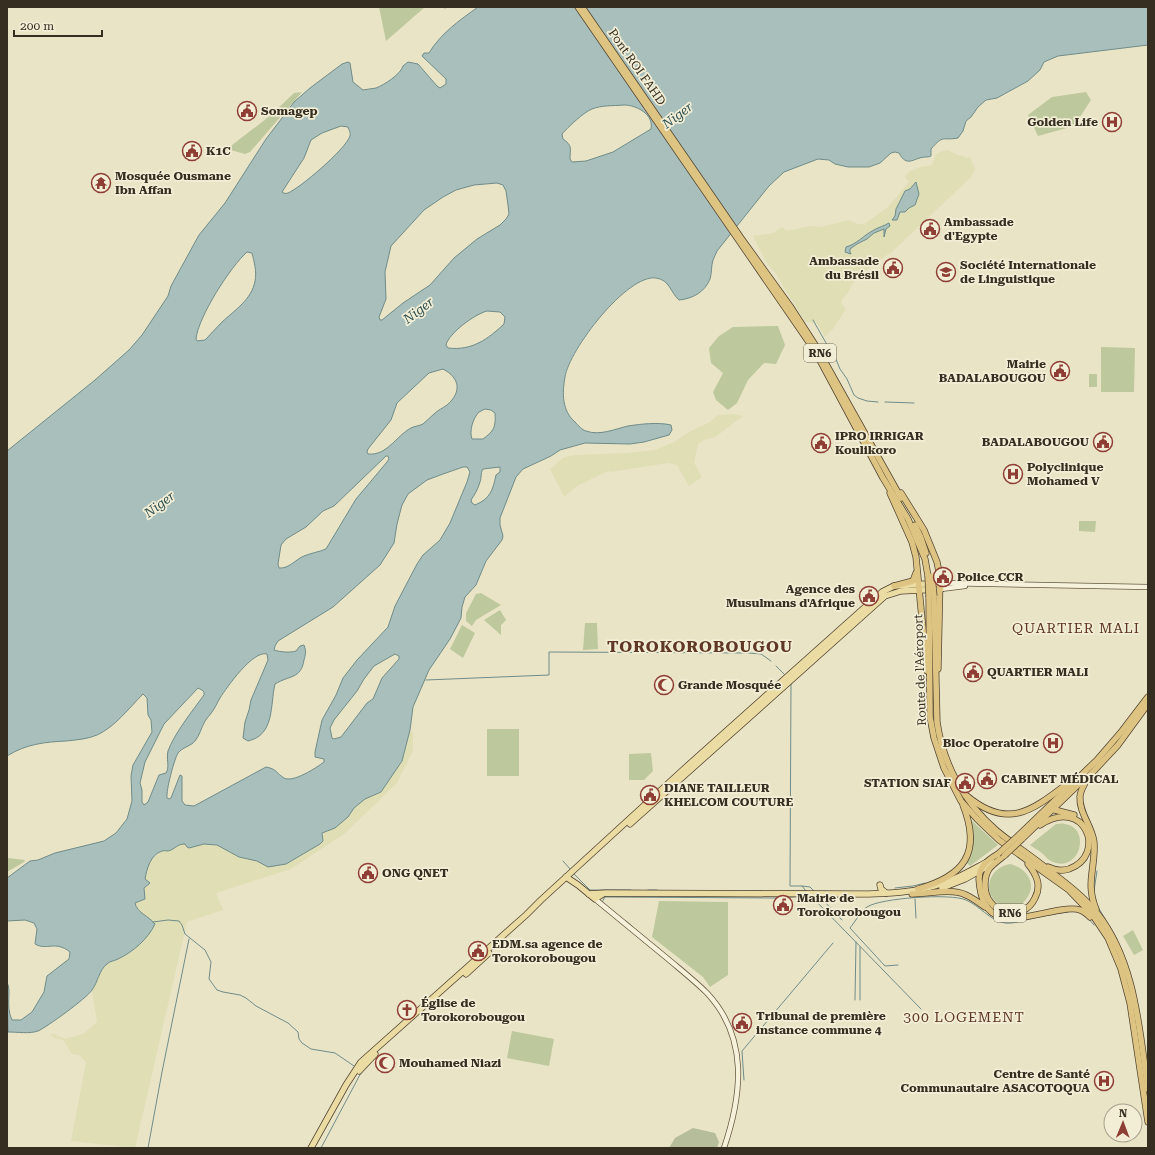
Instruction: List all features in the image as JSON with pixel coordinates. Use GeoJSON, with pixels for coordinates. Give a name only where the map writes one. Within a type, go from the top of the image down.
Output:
{"type":"FeatureCollection","features":[{"type":"Feature","properties":{"kind":"highway","name":"RN6"},"geometry":{"type":"LineString","coordinates":[[578,7],[740,239]]}},
{"type":"Feature","properties":{"kind":"highway","name":"Pont ROI FAHD"},"geometry":{"type":"LineString","coordinates":[[582,7],[740,239]]}},
{"type":"Feature","properties":{"kind":"highway","name":"Route de l'Aéroport"},"geometry":{"type":"LineString","coordinates":[[740,239],[815,351],[921,538],[930,576],[934,634],[937,722],[945,757],[968,802],[997,831],[1081,895],[1098,913],[1109,930],[1120,954],[1132,988],[1148,1089]]}},
{"type":"Feature","properties":{"kind":"highway"},"geometry":{"type":"LineString","coordinates":[[886,476],[912,542],[916,557],[925,660],[930,686]]}},
{"type":"Feature","properties":{"kind":"highway"},"geometry":{"type":"LineString","coordinates":[[886,476],[912,508],[924,530],[937,562],[941,586],[939,666],[936,685]]}},
{"type":"Feature","properties":{"kind":"highway"},"geometry":{"type":"LineString","coordinates":[[894,586],[913,581],[917,569]]}},
{"type":"Feature","properties":{"kind":"highway","name":"Route de l'Aéroport"},"geometry":{"type":"LineString","coordinates":[[932,596],[930,717],[938,753],[944,768],[961,801],[986,828],[1073,894],[1092,914],[1108,938],[1121,969],[1130,1004],[1148,1122]]}},
{"type":"Feature","properties":{"kind":"highway"},"geometry":{"type":"LineString","coordinates":[[987,908],[982,901],[980,893],[980,871],[985,863],[1001,855],[1021,837],[1046,809],[1097,760],[1122,731],[1148,696]]}},
{"type":"Feature","properties":{"kind":"highway"},"geometry":{"type":"LineString","coordinates":[[1028,834],[1118,745],[1148,704]]}},
{"type":"Feature","properties":{"kind":"highway","name":"RN6"},"geometry":{"type":"LineString","coordinates":[[963,793],[976,804],[993,812],[1014,814],[1024,812],[1039,805],[1091,766]]}},
{"type":"Feature","properties":{"kind":"highway"},"geometry":{"type":"LineString","coordinates":[[1088,776],[1081,790],[1080,798],[1081,807],[1094,842],[1091,898],[1098,913]]}},
{"type":"Feature","properties":{"kind":"highway"},"geometry":{"type":"LineString","coordinates":[[918,889],[935,884],[952,875],[965,860],[970,846],[971,828],[961,801]]}},
{"type":"Feature","properties":{"kind":"highway"},"geometry":{"type":"LineString","coordinates":[[1046,809],[1054,809],[1080,818],[1087,824]]}},
{"type":"Feature","properties":{"kind":"highway"},"geometry":{"type":"LineString","coordinates":[[1021,837],[1045,822],[1061,816],[1072,818],[1079,822],[1087,832],[1089,847],[1083,860],[1077,865],[1066,870],[1058,870],[1039,862]]}},
{"type":"Feature","properties":{"kind":"highway","name":"RN6"},"geometry":{"type":"LineString","coordinates":[[1001,855],[989,869],[986,876],[985,890],[986,896],[990,903],[997,910],[1008,913],[1019,912],[1028,908],[1034,901],[1037,894],[1037,878],[1024,858]]}},
{"type":"Feature","properties":{"kind":"highway"},"geometry":{"type":"LineString","coordinates":[[912,894],[960,892],[975,899],[1003,918],[1013,919],[1067,909],[1080,910],[1085,912],[1091,918],[1108,938]]}},
{"type":"Feature","properties":{"kind":"main road"},"geometry":{"type":"LineString","coordinates":[[570,876],[678,774],[882,592],[894,586],[918,587],[980,585],[1148,587]]}},
{"type":"Feature","properties":{"kind":"main road"},"geometry":{"type":"LineString","coordinates":[[311,1148],[358,1068],[387,1038],[885,596],[895,592],[918,587]]}},
{"type":"Feature","properties":{"kind":"main road"},"geometry":{"type":"LineString","coordinates":[[869,894],[870,896],[880,896],[912,894],[954,884],[980,871],[1001,855]]}},
{"type":"Feature","properties":{"kind":"main road"},"geometry":{"type":"LineString","coordinates":[[589,894],[886,893],[918,889],[945,883],[985,863]]}},
{"type":"Feature","properties":{"kind":"main road"},"geometry":{"type":"LineString","coordinates":[[570,876],[578,885],[647,941],[701,988],[716,1005],[724,1019],[735,1046],[739,1076],[732,1124],[724,1148]]}},
{"type":"Feature","properties":{"kind":"main road"},"geometry":{"type":"LineString","coordinates":[[880,885],[881,889],[886,893]]}},
{"type":"Feature","properties":{"kind":"main road"},"geometry":{"type":"LineString","coordinates":[[595,899],[606,893]]}},
{"type":"Feature","properties":{"kind":"main road"},"geometry":{"type":"LineString","coordinates":[[315,1148],[358,1068]]}},
{"type":"Feature","properties":{"kind":"green space"},"geometry":{"type":"Polygon","coordinates":[[[379,7],[425,7],[386,41],[379,7]]]}},
{"type":"Feature","properties":{"kind":"green space"},"geometry":{"type":"Polygon","coordinates":[[[302,92],[250,152],[245,154],[227,149],[271,115],[294,93],[302,92]]]}},
{"type":"Feature","properties":{"kind":"green space"},"geometry":{"type":"Polygon","coordinates":[[[1086,92],[1091,100],[1074,126],[1038,136],[1028,115],[1052,97],[1086,92]]]}},
{"type":"Feature","properties":{"kind":"green space"},"geometry":{"type":"Polygon","coordinates":[[[948,150],[967,158],[970,157],[975,169],[972,176],[892,252],[859,276],[851,286],[848,293],[842,299],[842,304],[846,309],[833,329],[825,337],[816,323],[805,322],[776,274],[766,262],[753,236],[773,233],[782,227],[787,231],[810,226],[821,227],[849,220],[858,224],[864,224],[887,208],[909,181],[905,176],[910,171],[932,165],[936,154],[948,150]]]}},
{"type":"Feature","properties":{"kind":"green space"},"geometry":{"type":"Polygon","coordinates":[[[778,326],[785,345],[776,364],[764,363],[748,380],[737,403],[728,410],[716,400],[713,392],[723,373],[711,363],[709,348],[719,336],[733,327],[778,326]]]}},
{"type":"Feature","properties":{"kind":"green space"},"geometry":{"type":"Polygon","coordinates":[[[1101,347],[1135,348],[1134,392],[1101,392],[1101,347]]]}},
{"type":"Feature","properties":{"kind":"green space"},"geometry":{"type":"Polygon","coordinates":[[[1089,374],[1097,374],[1097,387],[1089,387],[1089,374]]]}},
{"type":"Feature","properties":{"kind":"green space"},"geometry":{"type":"Polygon","coordinates":[[[732,414],[743,416],[715,437],[704,440],[698,444],[694,463],[702,477],[689,486],[677,465],[668,463],[610,472],[608,471],[577,486],[564,497],[550,469],[564,457],[575,455],[655,450],[674,442],[689,432],[710,422],[718,415],[732,414]]]}},
{"type":"Feature","properties":{"kind":"green space"},"geometry":{"type":"Polygon","coordinates":[[[1079,521],[1096,521],[1095,532],[1079,531],[1079,521]]]}},
{"type":"Feature","properties":{"kind":"green space"},"geometry":{"type":"Polygon","coordinates":[[[481,593],[501,605],[476,620],[472,626],[466,621],[466,613],[476,594],[481,593]]]}},
{"type":"Feature","properties":{"kind":"green space"},"geometry":{"type":"Polygon","coordinates":[[[500,610],[506,620],[501,625],[501,635],[484,620],[500,610]]]}},
{"type":"Feature","properties":{"kind":"green space"},"geometry":{"type":"Polygon","coordinates":[[[585,623],[597,623],[598,649],[583,650],[585,623]]]}},
{"type":"Feature","properties":{"kind":"green space"},"geometry":{"type":"Polygon","coordinates":[[[462,625],[475,633],[463,658],[450,649],[462,625]]]}},
{"type":"Feature","properties":{"kind":"green space"},"geometry":{"type":"Polygon","coordinates":[[[487,729],[519,729],[519,776],[487,776],[487,729]]]}},
{"type":"Feature","properties":{"kind":"green space"},"geometry":{"type":"Polygon","coordinates":[[[410,730],[413,733],[413,751],[397,783],[344,834],[291,869],[216,893],[223,910],[187,922],[135,1148],[71,1141],[86,1062],[79,1055],[72,1054],[63,1040],[54,1038],[50,1034],[54,1034],[65,1039],[83,1034],[97,1022],[92,991],[102,967],[109,962],[117,960],[147,937],[152,928],[153,921],[144,916],[135,903],[145,899],[144,888],[149,884],[149,882],[146,881],[145,878],[148,872],[148,866],[154,857],[162,851],[173,849],[177,845],[181,844],[185,844],[189,848],[204,844],[217,845],[239,857],[257,861],[268,867],[323,838],[322,833],[335,828],[365,799],[381,792],[402,761],[410,730]]]}},
{"type":"Feature","properties":{"kind":"green space"},"geometry":{"type":"Polygon","coordinates":[[[651,753],[653,771],[644,780],[629,780],[629,754],[651,753]]]}},
{"type":"Feature","properties":{"kind":"green space"},"geometry":{"type":"Polygon","coordinates":[[[970,819],[998,845],[970,866],[966,862],[972,833],[970,819]]]}},
{"type":"Feature","properties":{"kind":"green space"},"geometry":{"type":"Polygon","coordinates":[[[1056,824],[1064,824],[1073,827],[1078,833],[1080,840],[1076,856],[1063,864],[1051,861],[1030,845],[1056,824]]]}},
{"type":"Feature","properties":{"kind":"green space"},"geometry":{"type":"Polygon","coordinates":[[[7,858],[25,860],[7,872],[7,858]]]}},
{"type":"Feature","properties":{"kind":"green space"},"geometry":{"type":"Polygon","coordinates":[[[1010,864],[1021,868],[1025,872],[1030,881],[1031,887],[1027,898],[1020,905],[1005,907],[992,897],[989,890],[990,882],[994,873],[1001,867],[1010,864]]]}},
{"type":"Feature","properties":{"kind":"green space"},"geometry":{"type":"Polygon","coordinates":[[[659,901],[728,902],[728,975],[710,987],[703,977],[652,937],[659,901]]]}},
{"type":"Feature","properties":{"kind":"green space"},"geometry":{"type":"Polygon","coordinates":[[[1133,930],[1143,950],[1134,955],[1123,936],[1133,930]]]}},
{"type":"Feature","properties":{"kind":"green space"},"geometry":{"type":"Polygon","coordinates":[[[512,1031],[554,1039],[549,1066],[507,1058],[512,1031]]]}},
{"type":"Feature","properties":{"kind":"green space"},"geometry":{"type":"Polygon","coordinates":[[[693,1128],[715,1133],[719,1142],[717,1148],[669,1148],[675,1138],[693,1128]]]}},
{"type":"Feature","properties":{"kind":"water","name":"Niger"},"geometry":{"type":"Polygon","coordinates":[[[478,7],[1148,7],[1148,45],[1058,56],[1044,62],[1040,70],[1028,81],[997,98],[986,100],[966,121],[963,131],[958,138],[943,139],[938,141],[931,149],[931,156],[908,161],[902,158],[899,153],[895,152],[891,153],[880,163],[869,167],[848,167],[835,164],[829,160],[818,159],[784,172],[769,186],[717,251],[712,262],[708,284],[698,294],[679,300],[664,281],[656,278],[644,280],[630,288],[616,300],[588,333],[569,365],[563,389],[565,407],[571,418],[582,429],[591,432],[597,433],[628,426],[650,424],[671,425],[672,430],[669,435],[644,442],[630,444],[585,443],[560,450],[551,456],[523,469],[516,477],[500,518],[503,536],[502,540],[486,561],[476,585],[465,597],[461,618],[450,639],[429,670],[413,707],[410,730],[402,761],[381,792],[365,799],[335,828],[322,833],[323,841],[320,844],[286,864],[268,867],[257,861],[239,857],[217,845],[204,844],[189,848],[183,844],[170,851],[158,853],[152,859],[147,871],[145,879],[150,883],[144,888],[145,899],[135,903],[138,909],[155,924],[148,935],[129,953],[107,964],[102,969],[94,987],[89,994],[58,1018],[35,1032],[8,1032],[7,982],[9,990],[9,1009],[12,1020],[21,1020],[32,1012],[44,992],[47,976],[69,959],[70,952],[65,948],[55,946],[43,947],[35,944],[37,929],[34,923],[25,920],[7,921],[7,878],[30,861],[38,860],[55,853],[104,841],[116,833],[127,819],[132,801],[131,776],[133,765],[152,732],[151,720],[148,715],[147,698],[143,694],[116,722],[104,732],[82,739],[36,744],[28,746],[7,756],[7,451],[95,380],[129,350],[142,335],[168,296],[171,286],[199,235],[225,203],[266,139],[294,102],[342,64],[348,62],[350,63],[353,82],[363,90],[376,88],[388,82],[396,76],[408,62],[418,64],[440,88],[446,84],[446,79],[422,56],[424,53],[429,53],[445,33],[478,7]],[[629,105],[600,107],[585,113],[562,134],[563,139],[570,146],[570,159],[572,162],[586,161],[613,152],[651,129],[650,119],[643,111],[639,109],[629,105]],[[341,126],[322,133],[311,140],[304,158],[282,192],[287,193],[294,190],[322,168],[347,142],[350,133],[348,127],[341,126]],[[497,183],[474,185],[456,190],[424,210],[391,246],[385,272],[386,299],[379,317],[380,320],[430,285],[454,258],[477,239],[500,225],[509,214],[506,191],[503,185],[497,183]],[[247,252],[224,280],[203,318],[198,330],[197,341],[205,340],[247,299],[256,278],[252,253],[247,252]],[[487,311],[470,320],[457,330],[448,340],[446,345],[448,348],[465,348],[479,343],[504,324],[505,317],[500,312],[487,311]],[[443,369],[429,373],[397,403],[391,420],[368,449],[368,454],[375,454],[386,449],[406,431],[412,427],[423,424],[447,405],[452,400],[457,390],[456,381],[443,369]],[[485,409],[479,412],[473,421],[471,429],[472,439],[483,439],[490,434],[494,428],[495,413],[491,410],[485,409]],[[386,456],[334,506],[323,511],[306,527],[286,539],[281,545],[278,564],[279,568],[286,567],[301,557],[326,549],[356,499],[387,462],[389,459],[388,456],[386,456]],[[463,467],[427,480],[408,494],[402,505],[394,543],[380,565],[333,607],[278,641],[274,650],[294,652],[300,646],[304,645],[305,656],[303,666],[297,674],[275,684],[270,718],[263,733],[257,738],[248,741],[243,738],[245,722],[251,700],[268,660],[267,654],[261,654],[241,670],[223,693],[205,721],[195,741],[178,753],[174,762],[167,798],[171,798],[180,775],[182,776],[182,801],[185,805],[194,806],[266,767],[276,771],[284,778],[288,779],[299,777],[324,762],[324,759],[315,757],[322,720],[336,695],[343,678],[357,660],[388,627],[395,606],[417,564],[423,555],[440,540],[450,523],[470,472],[467,467],[463,467]],[[500,467],[483,469],[481,480],[471,500],[475,505],[484,500],[490,493],[494,485],[496,475],[500,472],[500,467]],[[395,654],[374,666],[357,691],[334,720],[330,728],[332,738],[334,739],[341,737],[367,703],[373,699],[382,678],[399,659],[399,656],[395,654]],[[198,688],[164,724],[145,762],[140,783],[142,790],[142,802],[144,805],[148,802],[159,775],[166,773],[168,768],[168,751],[171,744],[184,722],[204,695],[202,690],[198,688]]]}},
{"type":"Feature","properties":{"kind":"water"},"geometry":{"type":"Polygon","coordinates":[[[916,182],[919,194],[915,205],[905,212],[900,212],[897,220],[892,220],[905,191],[910,189],[916,182]]]}},
{"type":"Feature","properties":{"kind":"water"},"geometry":{"type":"Polygon","coordinates":[[[889,223],[890,226],[886,229],[884,237],[884,229],[874,233],[850,249],[851,254],[845,252],[846,247],[854,244],[867,234],[889,223]]]}},
{"type":"Feature","properties":{"kind":"waterway"},"geometry":{"type":"LineString","coordinates":[[443,7],[447,7]]}},
{"type":"Feature","properties":{"kind":"waterway"},"geometry":{"type":"LineString","coordinates":[[813,320],[830,350]]}},
{"type":"Feature","properties":{"kind":"waterway"},"geometry":{"type":"LineString","coordinates":[[833,352],[854,395],[867,401],[878,402]]}},
{"type":"Feature","properties":{"kind":"waterway"},"geometry":{"type":"LineString","coordinates":[[885,402],[914,403]]}},
{"type":"Feature","properties":{"kind":"waterway"},"geometry":{"type":"LineString","coordinates":[[426,680],[549,675],[549,652],[749,653],[761,654],[771,661]]}},
{"type":"Feature","properties":{"kind":"waterway"},"geometry":{"type":"LineString","coordinates":[[776,666],[784,674]]}},
{"type":"Feature","properties":{"kind":"waterway"},"geometry":{"type":"LineString","coordinates":[[791,683],[790,886],[802,886],[806,891]]}},
{"type":"Feature","properties":{"kind":"waterway"},"geometry":{"type":"LineString","coordinates":[[563,861],[571,870]]}},
{"type":"Feature","properties":{"kind":"waterway"},"geometry":{"type":"LineString","coordinates":[[1094,891],[1097,871]]}},
{"type":"Feature","properties":{"kind":"waterway"},"geometry":{"type":"LineString","coordinates":[[574,874],[590,890],[631,890]]}},
{"type":"Feature","properties":{"kind":"waterway"},"geometry":{"type":"LineString","coordinates":[[895,888],[925,883]]}},
{"type":"Feature","properties":{"kind":"waterway"},"geometry":{"type":"LineString","coordinates":[[802,886],[810,887],[814,891]]}},
{"type":"Feature","properties":{"kind":"waterway"},"geometry":{"type":"LineString","coordinates":[[648,890],[657,890]]}},
{"type":"Feature","properties":{"kind":"waterway"},"geometry":{"type":"LineString","coordinates":[[722,891],[806,891]]}},
{"type":"Feature","properties":{"kind":"waterway"},"geometry":{"type":"LineString","coordinates":[[605,904],[602,902],[605,897],[776,898],[809,896]]}},
{"type":"Feature","properties":{"kind":"waterway"},"geometry":{"type":"LineString","coordinates":[[811,896],[921,1009]]}},
{"type":"Feature","properties":{"kind":"waterway"},"geometry":{"type":"LineString","coordinates":[[814,897],[855,898]]}},
{"type":"Feature","properties":{"kind":"waterway"},"geometry":{"type":"LineString","coordinates":[[820,897],[842,920]]}},
{"type":"Feature","properties":{"kind":"waterway"},"geometry":{"type":"LineString","coordinates":[[898,965],[885,966],[850,928],[867,907],[886,901],[900,899],[932,897],[958,898],[966,900],[994,919],[1005,923],[1068,912]]}},
{"type":"Feature","properties":{"kind":"waterway"},"geometry":{"type":"LineString","coordinates":[[915,899],[916,918]]}},
{"type":"Feature","properties":{"kind":"waterway"},"geometry":{"type":"LineString","coordinates":[[1098,907],[1117,939]]}},
{"type":"Feature","properties":{"kind":"waterway"},"geometry":{"type":"LineString","coordinates":[[1089,919],[1094,925]]}},
{"type":"Feature","properties":{"kind":"waterway"},"geometry":{"type":"LineString","coordinates":[[153,922],[168,920],[179,921],[185,934],[205,950],[211,962],[209,979],[217,990],[240,995],[246,998],[256,1006],[288,1023],[298,1032],[299,1039],[302,1043],[311,1049],[335,1053],[354,1066]]}},
{"type":"Feature","properties":{"kind":"waterway"},"geometry":{"type":"LineString","coordinates":[[626,921],[633,927]]}},
{"type":"Feature","properties":{"kind":"waterway"},"geometry":{"type":"LineString","coordinates":[[148,1148],[189,939]]}},
{"type":"Feature","properties":{"kind":"waterway"},"geometry":{"type":"LineString","coordinates":[[855,1000],[856,942]]}},
{"type":"Feature","properties":{"kind":"waterway"},"geometry":{"type":"LineString","coordinates":[[744,1080],[742,1051],[833,943]]}},
{"type":"Feature","properties":{"kind":"waterway"},"geometry":{"type":"LineString","coordinates":[[860,947],[860,1000]]}},
{"type":"Feature","properties":{"kind":"waterway"},"geometry":{"type":"LineString","coordinates":[[321,1148],[362,1071]]}},
{"type":"Feature","properties":{"kind":"place","name":"Somagep"},"geometry":{"type":"Point","coordinates":[247,111]}},
{"type":"Feature","properties":{"kind":"place","name":"Golden Life"},"geometry":{"type":"Point","coordinates":[1112,122]}},
{"type":"Feature","properties":{"kind":"place","name":"K1C"},"geometry":{"type":"Point","coordinates":[192,151]}},
{"type":"Feature","properties":{"kind":"place","name":"Mosquée Ousmane Ibn Affan"},"geometry":{"type":"Point","coordinates":[101,183]}},
{"type":"Feature","properties":{"kind":"place","name":"Ambassade d'Egypte"},"geometry":{"type":"Point","coordinates":[930,229]}},
{"type":"Feature","properties":{"kind":"place","name":"Ambassade du Brésil"},"geometry":{"type":"Point","coordinates":[893,268]}},
{"type":"Feature","properties":{"kind":"place","name":"Société Internationale de Linguistique"},"geometry":{"type":"Point","coordinates":[946,272]}},
{"type":"Feature","properties":{"kind":"place","name":"Mairie BADALABOUGOU"},"geometry":{"type":"Point","coordinates":[1060,371]}},
{"type":"Feature","properties":{"kind":"place","name":"BADALABOUGOU"},"geometry":{"type":"Point","coordinates":[1103,442]}},
{"type":"Feature","properties":{"kind":"place","name":"IPRO IRRIGAR Koulikoro"},"geometry":{"type":"Point","coordinates":[821,443]}},
{"type":"Feature","properties":{"kind":"place","name":"Polyclinique Mohamed V"},"geometry":{"type":"Point","coordinates":[1013,474]}},
{"type":"Feature","properties":{"kind":"place","name":"Police CCR"},"geometry":{"type":"Point","coordinates":[943,577]}},
{"type":"Feature","properties":{"kind":"place","name":"Agence des Musulmans d'Afrique"},"geometry":{"type":"Point","coordinates":[869,596]}},
{"type":"Feature","properties":{"kind":"place","name":"QUARTIER MALI"},"geometry":{"type":"Point","coordinates":[973,672]}},
{"type":"Feature","properties":{"kind":"place","name":"Grande Mosquée"},"geometry":{"type":"Point","coordinates":[664,685]}},
{"type":"Feature","properties":{"kind":"place","name":"Bloc Operatoire"},"geometry":{"type":"Point","coordinates":[1053,743]}},
{"type":"Feature","properties":{"kind":"place","name":"CABINET MÉDICAL"},"geometry":{"type":"Point","coordinates":[987,779]}},
{"type":"Feature","properties":{"kind":"place","name":"STATION SIAF"},"geometry":{"type":"Point","coordinates":[965,783]}},
{"type":"Feature","properties":{"kind":"place","name":"DIANE TAILLEUR KHELCOM COUTURE"},"geometry":{"type":"Point","coordinates":[650,795]}},
{"type":"Feature","properties":{"kind":"place","name":"ONG QNET"},"geometry":{"type":"Point","coordinates":[368,873]}},
{"type":"Feature","properties":{"kind":"place","name":"Mairie de Torokorobougou"},"geometry":{"type":"Point","coordinates":[783,905]}},
{"type":"Feature","properties":{"kind":"place","name":"EDM.sa agence de Torokorobougou"},"geometry":{"type":"Point","coordinates":[478,951]}},
{"type":"Feature","properties":{"kind":"place","name":"Église de Torokorobougou"},"geometry":{"type":"Point","coordinates":[407,1010]}},
{"type":"Feature","properties":{"kind":"place","name":"Tribunal de première instance commune 4"},"geometry":{"type":"Point","coordinates":[742,1023]}},
{"type":"Feature","properties":{"kind":"place","name":"Mouhamed Niazi"},"geometry":{"type":"Point","coordinates":[385,1063]}},
{"type":"Feature","properties":{"kind":"place","name":"Centre de Santé Communautaire ASACOTOQUA"},"geometry":{"type":"Point","coordinates":[1104,1081]}},
{"type":"Feature","properties":{"kind":"district","name":"QUARTIER MALI"},"geometry":{"type":"Point","coordinates":[1076,628]}},
{"type":"Feature","properties":{"kind":"district","name":"TOROKOROBOUGOU"},"geometry":{"type":"Point","coordinates":[700,646]}},
{"type":"Feature","properties":{"kind":"district","name":"300 LOGEMENT"},"geometry":{"type":"Point","coordinates":[964,1017]}}]}
